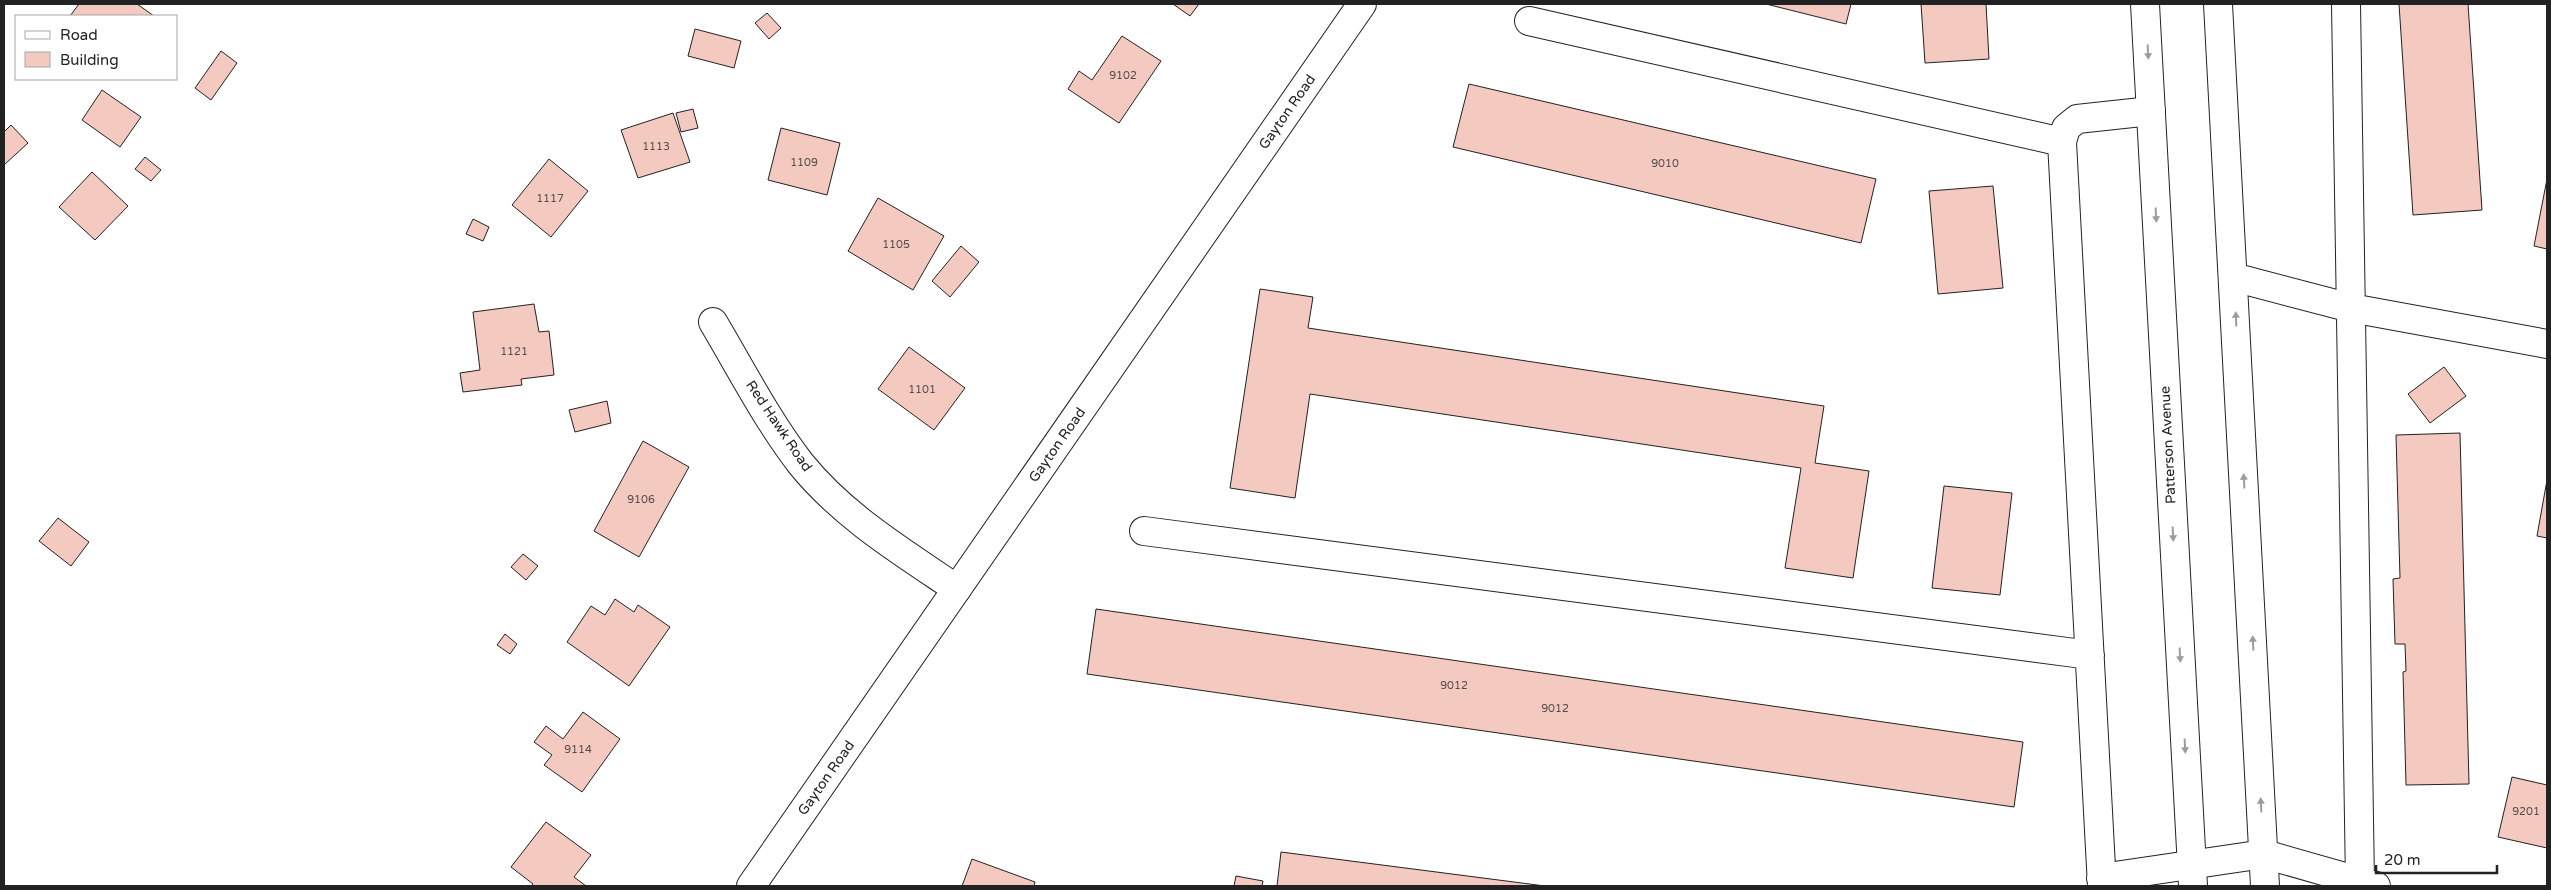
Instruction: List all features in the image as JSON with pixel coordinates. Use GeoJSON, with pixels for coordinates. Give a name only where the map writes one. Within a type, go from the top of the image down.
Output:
{"type":"FeatureCollection","features":[{"type":"Feature","properties":{"kind":"street","name":"Gayton Road"},"geometry":{"type":"LineString","coordinates":[[751,886],[1362,4]]}},
{"type":"Feature","properties":{"kind":"street","name":"Patterson Avenue"},"geometry":{"type":"LineString","coordinates":[[2145,4],[2193,876]]}},
{"type":"Feature","properties":{"kind":"street"},"geometry":{"type":"LineString","coordinates":[[2218,4],[2265,886]]}},
{"type":"Feature","properties":{"kind":"street"},"geometry":{"type":"LineString","coordinates":[[2151,111],[2077,119],[2066,128],[2062,142],[2102,882],[2193,876],[2264,854],[2368,884],[2351,308],[2346,4]]}},
{"type":"Feature","properties":{"kind":"street"},"geometry":{"type":"LineString","coordinates":[[1529,21],[2062,142]]}},
{"type":"Feature","properties":{"kind":"street"},"geometry":{"type":"LineString","coordinates":[[2234,277],[2351,308],[2547,344]]}},
{"type":"Feature","properties":{"kind":"street","name":"Red Hawk Road"},"geometry":{"type":"LineString","coordinates":[[713,322],[801,464],[848,512],[886,542],[957,589]]}},
{"type":"Feature","properties":{"kind":"street"},"geometry":{"type":"LineString","coordinates":[[1144,531],[2090,655]]}},
{"type":"Feature","properties":{"kind":"building"},"geometry":{"type":"Polygon","coordinates":[[[79,4],[137,4],[153,15],[71,15],[79,4]]]}},
{"type":"Feature","properties":{"kind":"building"},"geometry":{"type":"Polygon","coordinates":[[[1173,4],[1199,4],[1190,16],[1173,4]]]}},
{"type":"Feature","properties":{"kind":"building"},"geometry":{"type":"Polygon","coordinates":[[[1766,4],[1851,4],[1846,24],[1766,4]]]}},
{"type":"Feature","properties":{"kind":"building"},"geometry":{"type":"Polygon","coordinates":[[[1921,4],[1986,4],[1989,59],[1925,63],[1921,4]]]}},
{"type":"Feature","properties":{"kind":"building"},"geometry":{"type":"Polygon","coordinates":[[[2399,4],[2468,4],[2482,210],[2413,215],[2399,4]]]}},
{"type":"Feature","properties":{"kind":"building"},"geometry":{"type":"Polygon","coordinates":[[[767,13],[781,28],[769,39],[755,23],[767,13]]]}},
{"type":"Feature","properties":{"kind":"building"},"geometry":{"type":"Polygon","coordinates":[[[695,29],[741,41],[734,68],[688,56],[695,29]]]}},
{"type":"Feature","properties":{"kind":"building"},"geometry":{"type":"Polygon","coordinates":[[[1122,36],[1161,61],[1119,123],[1068,89],[1079,71],[1092,80],[1122,36]]]}},
{"type":"Feature","properties":{"kind":"building"},"geometry":{"type":"Polygon","coordinates":[[[221,51],[237,63],[211,100],[195,88],[221,51]]]}},
{"type":"Feature","properties":{"kind":"building"},"geometry":{"type":"Polygon","coordinates":[[[1469,84],[1876,179],[1861,243],[1453,147],[1469,84]]]}},
{"type":"Feature","properties":{"kind":"building"},"geometry":{"type":"Polygon","coordinates":[[[102,90],[141,117],[120,147],[82,120],[102,90]]]}},
{"type":"Feature","properties":{"kind":"building"},"geometry":{"type":"Polygon","coordinates":[[[693,109],[698,128],[681,132],[676,113],[693,109]]]}},
{"type":"Feature","properties":{"kind":"building"},"geometry":{"type":"Polygon","coordinates":[[[673,113],[690,162],[638,178],[621,130],[673,113]]]}},
{"type":"Feature","properties":{"kind":"building"},"geometry":{"type":"Polygon","coordinates":[[[11,125],[28,143],[4,165],[4,132],[11,125]]]}},
{"type":"Feature","properties":{"kind":"building"},"geometry":{"type":"Polygon","coordinates":[[[781,128],[840,143],[827,195],[768,180],[781,128]]]}},
{"type":"Feature","properties":{"kind":"building"},"geometry":{"type":"Polygon","coordinates":[[[145,157],[161,170],[151,181],[135,169],[145,157]]]}},
{"type":"Feature","properties":{"kind":"building"},"geometry":{"type":"Polygon","coordinates":[[[549,159],[588,191],[551,237],[512,205],[549,159]]]}},
{"type":"Feature","properties":{"kind":"building"},"geometry":{"type":"Polygon","coordinates":[[[92,172],[128,206],[95,240],[59,207],[92,172]]]}},
{"type":"Feature","properties":{"kind":"building"},"geometry":{"type":"Polygon","coordinates":[[[2547,179],[2547,249],[2534,246],[2547,179]]]}},
{"type":"Feature","properties":{"kind":"building"},"geometry":{"type":"Polygon","coordinates":[[[1993,186],[2003,288],[1938,294],[1929,191],[1993,186]]]}},
{"type":"Feature","properties":{"kind":"building"},"geometry":{"type":"Polygon","coordinates":[[[878,198],[944,236],[913,290],[848,251],[878,198]]]}},
{"type":"Feature","properties":{"kind":"building"},"geometry":{"type":"Polygon","coordinates":[[[473,219],[489,227],[483,241],[466,234],[473,219]]]}},
{"type":"Feature","properties":{"kind":"building"},"geometry":{"type":"Polygon","coordinates":[[[961,246],[979,262],[950,297],[932,281],[961,246]]]}},
{"type":"Feature","properties":{"kind":"building"},"geometry":{"type":"Polygon","coordinates":[[[1260,289],[1313,297],[1308,328],[1824,406],[1815,463],[1869,471],[1853,578],[1785,568],[1801,468],[1310,394],[1295,498],[1230,488],[1260,289]]]}},
{"type":"Feature","properties":{"kind":"building"},"geometry":{"type":"Polygon","coordinates":[[[534,304],[539,332],[549,331],[554,375],[521,379],[522,385],[463,392],[460,373],[480,370],[473,312],[534,304]]]}},
{"type":"Feature","properties":{"kind":"building"},"geometry":{"type":"Polygon","coordinates":[[[909,347],[965,388],[934,430],[878,389],[909,347]]]}},
{"type":"Feature","properties":{"kind":"building"},"geometry":{"type":"Polygon","coordinates":[[[2444,367],[2466,396],[2430,423],[2408,394],[2444,367]]]}},
{"type":"Feature","properties":{"kind":"building"},"geometry":{"type":"Polygon","coordinates":[[[607,401],[611,423],[575,432],[569,410],[607,401]]]}},
{"type":"Feature","properties":{"kind":"building"},"geometry":{"type":"Polygon","coordinates":[[[2460,433],[2469,784],[2406,785],[2403,672],[2406,671],[2405,644],[2395,644],[2393,579],[2400,578],[2396,435],[2460,433]]]}},
{"type":"Feature","properties":{"kind":"building"},"geometry":{"type":"Polygon","coordinates":[[[643,441],[689,467],[639,557],[594,531],[643,441]]]}},
{"type":"Feature","properties":{"kind":"building"},"geometry":{"type":"Polygon","coordinates":[[[2547,480],[2547,538],[2537,536],[2547,480]]]}},
{"type":"Feature","properties":{"kind":"building"},"geometry":{"type":"Polygon","coordinates":[[[1944,486],[2012,493],[2000,595],[1932,588],[1944,486]]]}},
{"type":"Feature","properties":{"kind":"building"},"geometry":{"type":"Polygon","coordinates":[[[58,518],[89,542],[71,566],[39,541],[58,518]]]}},
{"type":"Feature","properties":{"kind":"building"},"geometry":{"type":"Polygon","coordinates":[[[523,554],[538,566],[526,580],[511,567],[523,554]]]}},
{"type":"Feature","properties":{"kind":"building"},"geometry":{"type":"Polygon","coordinates":[[[615,599],[634,612],[638,605],[670,627],[629,686],[567,642],[591,606],[605,615],[615,599]]]}},
{"type":"Feature","properties":{"kind":"building"},"geometry":{"type":"Polygon","coordinates":[[[1096,609],[2023,742],[2014,807],[1087,674],[1096,609]]]}},
{"type":"Feature","properties":{"kind":"building"},"geometry":{"type":"Polygon","coordinates":[[[505,634],[517,644],[510,654],[497,645],[505,634]]]}},
{"type":"Feature","properties":{"kind":"building"},"geometry":{"type":"Polygon","coordinates":[[[583,712],[620,739],[582,792],[544,765],[552,755],[534,742],[546,726],[563,739],[583,712]]]}},
{"type":"Feature","properties":{"kind":"building"},"geometry":{"type":"Polygon","coordinates":[[[2512,777],[2547,785],[2547,848],[2498,837],[2512,777]]]}},
{"type":"Feature","properties":{"kind":"building"},"geometry":{"type":"Polygon","coordinates":[[[546,822],[591,855],[574,877],[586,886],[531,886],[533,884],[511,867],[546,822]]]}},
{"type":"Feature","properties":{"kind":"building"},"geometry":{"type":"Polygon","coordinates":[[[1281,852],[1545,886],[1277,886],[1281,852]]]}},
{"type":"Feature","properties":{"kind":"building"},"geometry":{"type":"Polygon","coordinates":[[[972,859],[1035,882],[1034,886],[962,886],[972,859]]]}},
{"type":"Feature","properties":{"kind":"building"},"geometry":{"type":"Polygon","coordinates":[[[1236,876],[1263,881],[1262,886],[1234,886],[1236,876]]]}}]}
